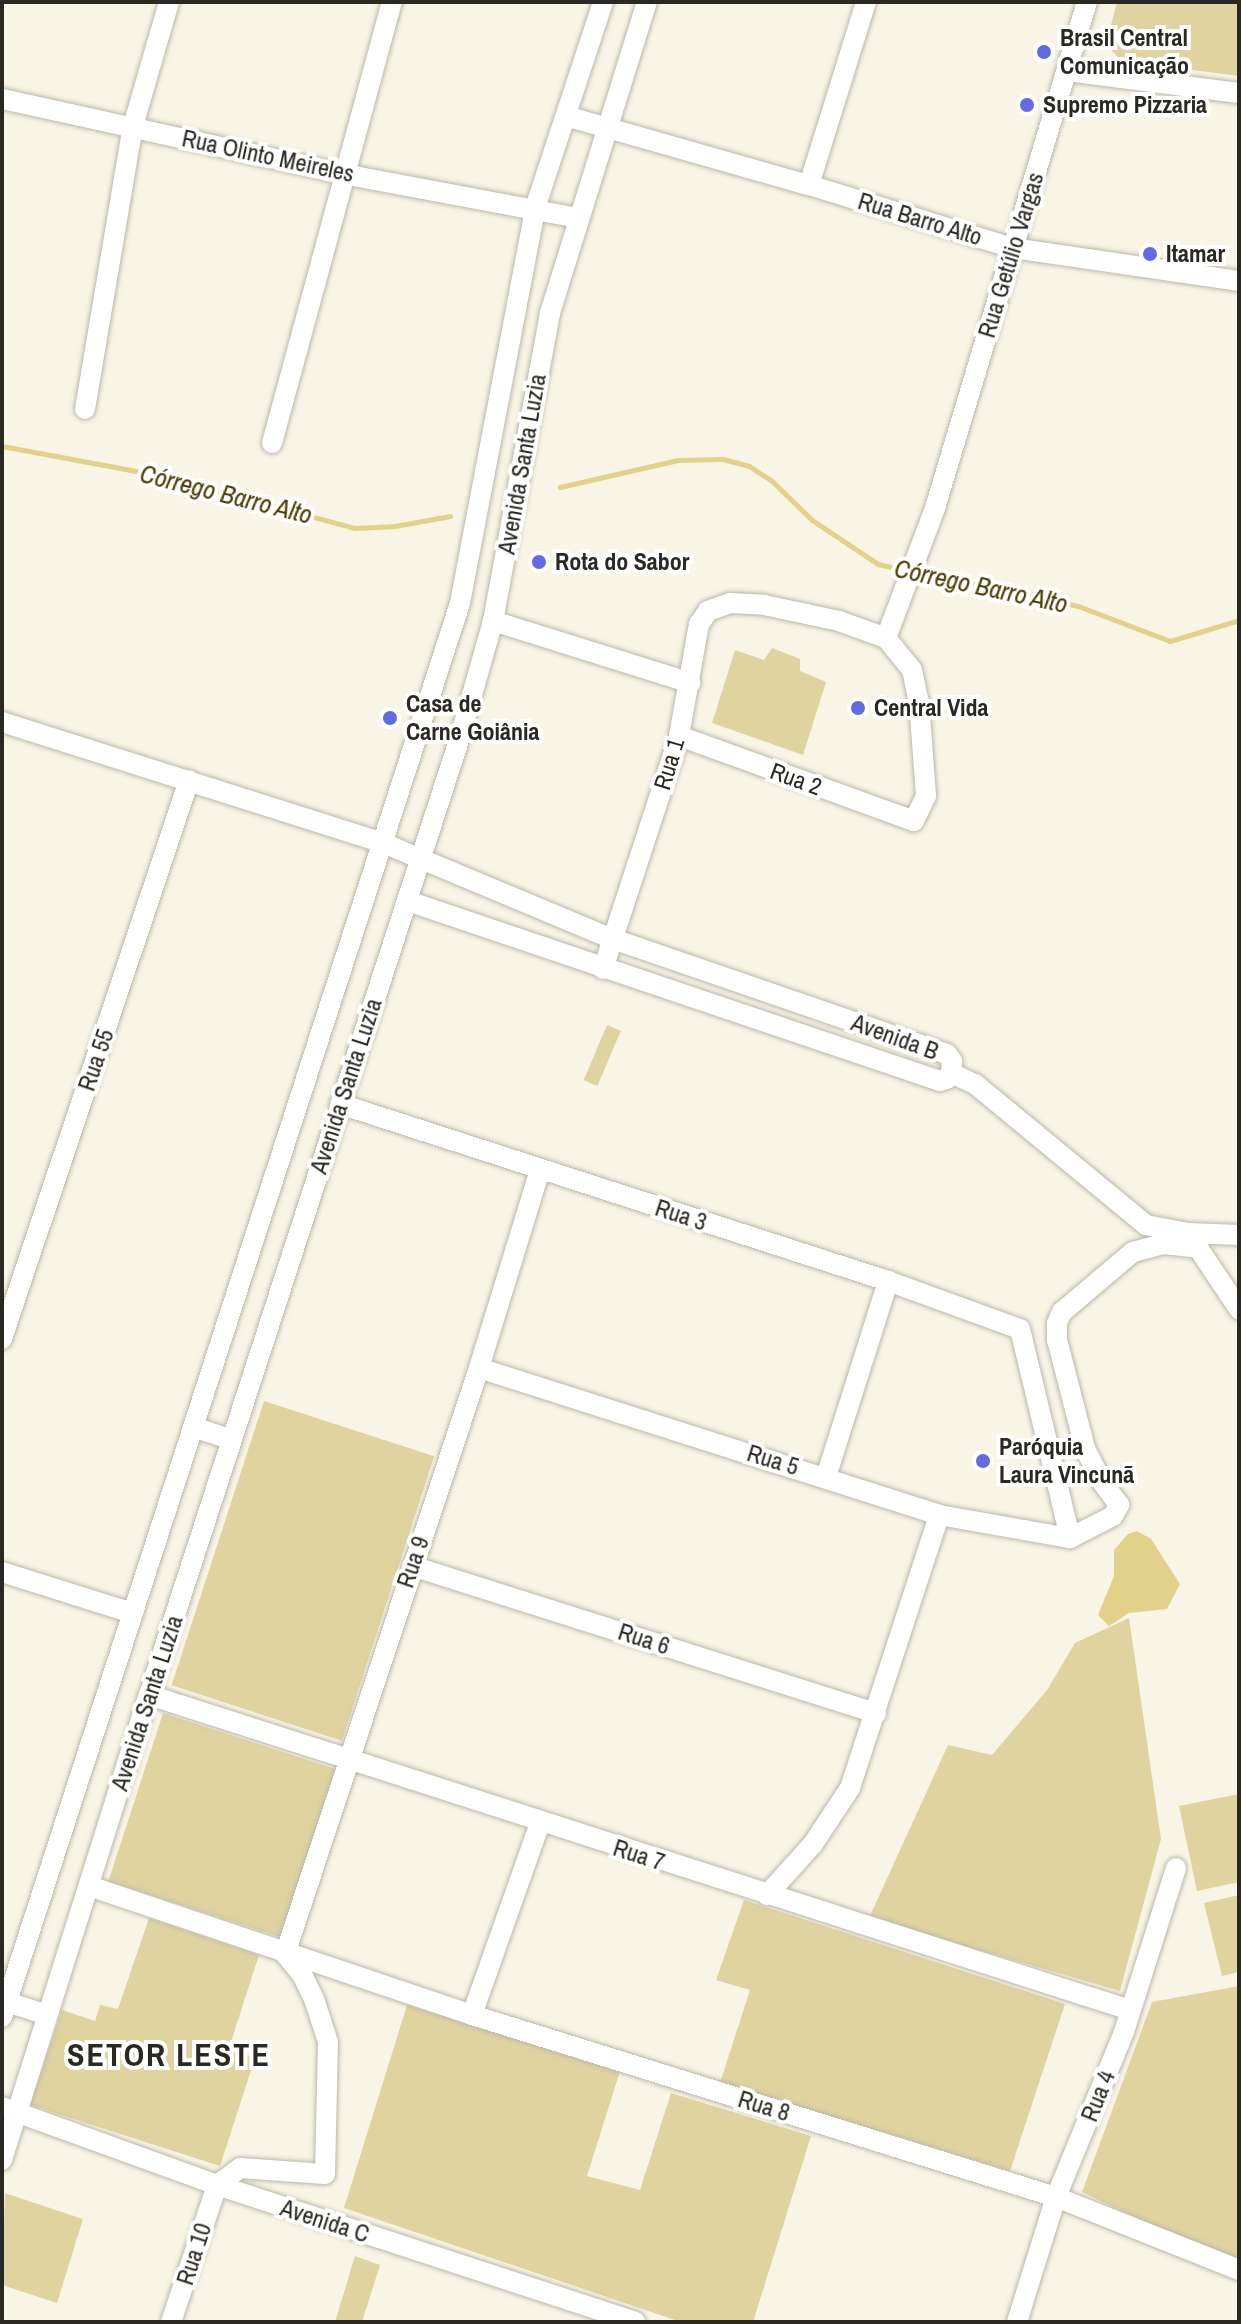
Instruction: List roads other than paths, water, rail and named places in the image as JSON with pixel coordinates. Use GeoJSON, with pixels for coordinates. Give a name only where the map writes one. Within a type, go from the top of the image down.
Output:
{"type":"FeatureCollection","features":[{"type":"Feature","properties":{"kind":"street"},"geometry":{"type":"LineString","coordinates":[[85,409],[133,126],[169,2]]}},
{"type":"Feature","properties":{"kind":"street"},"geometry":{"type":"LineString","coordinates":[[272,443],[392,2]]}},
{"type":"Feature","properties":{"kind":"street","name":"Avenida Santa Luzia"},"geometry":{"type":"LineString","coordinates":[[4,2010],[460,603],[535,208],[603,2]]}},
{"type":"Feature","properties":{"kind":"street","name":"Avenida Santa Luzia"},"geometry":{"type":"LineString","coordinates":[[2,2160],[10,2110],[47,2015],[460,737],[493,621],[550,313],[647,2]]}},
{"type":"Feature","properties":{"kind":"street"},"geometry":{"type":"LineString","coordinates":[[809,185],[866,2]]}},
{"type":"Feature","properties":{"kind":"street","name":"Rua Getúlio Vargas"},"geometry":{"type":"LineString","coordinates":[[886,638],[935,508],[1087,2]]}},
{"type":"Feature","properties":{"kind":"street"},"geometry":{"type":"LineString","coordinates":[[1067,71],[1239,93]]}},
{"type":"Feature","properties":{"kind":"street","name":"Rua Olinto Meireles"},"geometry":{"type":"LineString","coordinates":[[2,99],[343,174],[579,218]]}},
{"type":"Feature","properties":{"kind":"street","name":"Rua Barro Alto"},"geometry":{"type":"LineString","coordinates":[[566,116],[809,185],[1013,248],[1239,281]]}},
{"type":"Feature","properties":{"kind":"street","name":"Rua 1"},"geometry":{"type":"LineString","coordinates":[[603,969],[679,736],[691,683],[699,624],[708,611],[730,603],[805,612],[886,638]]}},
{"type":"Feature","properties":{"kind":"street"},"geometry":{"type":"LineString","coordinates":[[493,621],[691,683]]}},
{"type":"Feature","properties":{"kind":"street","name":"Rua 2"},"geometry":{"type":"LineString","coordinates":[[679,736],[914,821],[926,796],[919,702],[912,670],[886,638]]}},
{"type":"Feature","properties":{"kind":"street","name":"Avenida B"},"geometry":{"type":"LineString","coordinates":[[2,722],[383,843],[613,939],[947,1054],[952,1061],[951,1073],[947,1079],[940,1081],[408,901]]}},
{"type":"Feature","properties":{"kind":"street","name":"Rua 55"},"geometry":{"type":"LineString","coordinates":[[2,1339],[189,780]]}},
{"type":"Feature","properties":{"kind":"street"},"geometry":{"type":"LineString","coordinates":[[951,1073],[975,1084],[1146,1225],[1193,1241],[1239,1309]]}},
{"type":"Feature","properties":{"kind":"street","name":"Rua 3"},"geometry":{"type":"LineString","coordinates":[[340,1104],[888,1281],[1020,1329],[1070,1538]]}},
{"type":"Feature","properties":{"kind":"street","name":"Rua 9"},"geometry":{"type":"LineString","coordinates":[[285,1954],[479,1368],[540,1170]]}},
{"type":"Feature","properties":{"kind":"street"},"geometry":{"type":"LineString","coordinates":[[1070,1538],[1113,1516],[1119,1505],[1102,1482],[1085,1448],[1057,1340],[1057,1323],[1062,1312],[1133,1252],[1163,1244],[1239,1235]]}},
{"type":"Feature","properties":{"kind":"street"},"geometry":{"type":"LineString","coordinates":[[826,1477],[888,1281]]}},
{"type":"Feature","properties":{"kind":"street","name":"Rua 5"},"geometry":{"type":"LineString","coordinates":[[479,1368],[939,1515],[1070,1538]]}},
{"type":"Feature","properties":{"kind":"street"},"geometry":{"type":"LineString","coordinates":[[193,1427],[231,1439]]}},
{"type":"Feature","properties":{"kind":"street"},"geometry":{"type":"LineString","coordinates":[[767,1895],[813,1844],[850,1788],[939,1515]]}},
{"type":"Feature","properties":{"kind":"street","name":"Rua 6"},"geometry":{"type":"LineString","coordinates":[[412,1566],[876,1713]]}},
{"type":"Feature","properties":{"kind":"street"},"geometry":{"type":"LineString","coordinates":[[2,1572],[132,1613]]}},
{"type":"Feature","properties":{"kind":"street","name":"Rua 7"},"geometry":{"type":"LineString","coordinates":[[149,1695],[1130,2010]]}},
{"type":"Feature","properties":{"kind":"street"},"geometry":{"type":"LineString","coordinates":[[472,2015],[540,1823]]}},
{"type":"Feature","properties":{"kind":"street","name":"Rua 4"},"geometry":{"type":"LineString","coordinates":[[1017,2322],[1056,2197],[1130,2010],[1176,1868]]}},
{"type":"Feature","properties":{"kind":"street","name":"Rua 8"},"geometry":{"type":"LineString","coordinates":[[89,1886],[472,2015],[1056,2197],[1239,2270]]}},
{"type":"Feature","properties":{"kind":"street"},"geometry":{"type":"LineString","coordinates":[[217,2185],[240,2168],[325,2174],[328,2042],[308,1988],[285,1954]]}},
{"type":"Feature","properties":{"kind":"street"},"geometry":{"type":"LineString","coordinates":[[4,2010],[47,2015]]}},
{"type":"Feature","properties":{"kind":"street","name":"Avenida C"},"geometry":{"type":"LineString","coordinates":[[10,2110],[217,2185],[635,2322]]}},
{"type":"Feature","properties":{"kind":"street","name":"Rua 10"},"geometry":{"type":"LineString","coordinates":[[171,2322],[217,2185]]}},
{"type":"Feature","properties":{"kind":"waterway","name":"Córrego Barro Alto"},"geometry":{"type":"LineString","coordinates":[[2,446],[157,475],[355,528],[395,526],[450,516]]}},
{"type":"Feature","properties":{"kind":"waterway","name":"Córrego Barro Alto"},"geometry":{"type":"LineString","coordinates":[[560,487],[678,460],[723,459],[749,466],[772,481],[812,520],[878,564],[907,570]]}},
{"type":"Feature","properties":{"kind":"waterway","name":"Córrego Barro Alto"},"geometry":{"type":"LineString","coordinates":[[917,572],[1078,606],[1170,641],[1239,620]]}},
{"type":"Feature","properties":{"kind":"place","name":"Brasil Central Comunicação"},"geometry":{"type":"Point","coordinates":[1044,52]}},
{"type":"Feature","properties":{"kind":"place","name":"Supremo Pizzaria"},"geometry":{"type":"Point","coordinates":[1027,105]}},
{"type":"Feature","properties":{"kind":"place","name":"Itamar"},"geometry":{"type":"Point","coordinates":[1150,254]}},
{"type":"Feature","properties":{"kind":"place","name":"Rota do Sabor"},"geometry":{"type":"Point","coordinates":[539,562]}},
{"type":"Feature","properties":{"kind":"place","name":"Central Vida"},"geometry":{"type":"Point","coordinates":[858,708]}},
{"type":"Feature","properties":{"kind":"place","name":"Casa de Carne Goiânia"},"geometry":{"type":"Point","coordinates":[390,718]}},
{"type":"Feature","properties":{"kind":"place","name":"Paróquia Laura Vincunã"},"geometry":{"type":"Point","coordinates":[983,1461]}},
{"type":"Feature","properties":{"kind":"district","name":"SETOR LESTE"},"geometry":{"type":"Point","coordinates":[169,2055]}}]}
